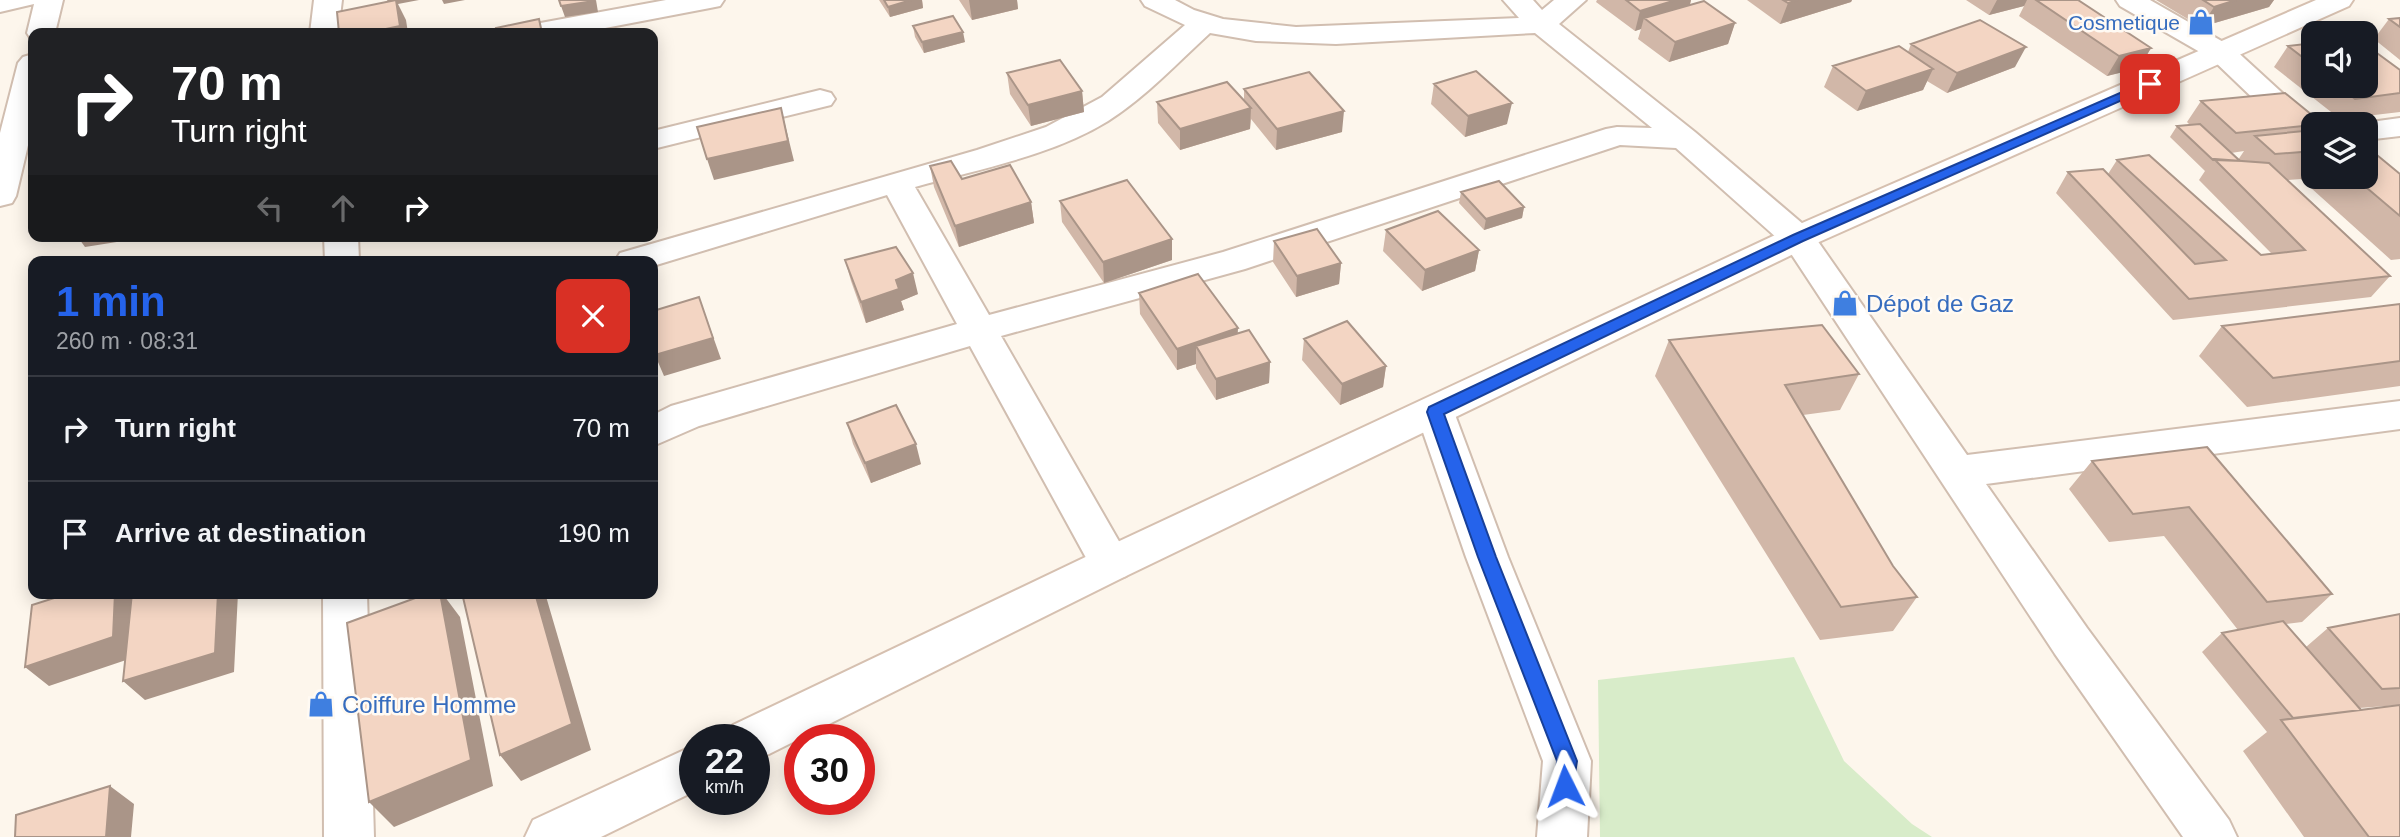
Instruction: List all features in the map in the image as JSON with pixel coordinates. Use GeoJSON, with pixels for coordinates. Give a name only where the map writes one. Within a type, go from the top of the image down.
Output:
{"type":"FeatureCollection","features":[{"type":"Feature","properties":{"kind":"street"},"geometry":{"type":"LineString","coordinates":[[0,4],[23,0]]}},
{"type":"Feature","properties":{"kind":"street"},"geometry":{"type":"LineString","coordinates":[[42,28],[49,0]]}},
{"type":"Feature","properties":{"kind":"street"},"geometry":{"type":"LineString","coordinates":[[325,28],[328,0]]}},
{"type":"Feature","properties":{"kind":"street"},"geometry":{"type":"LineString","coordinates":[[562,28],[710,0]]}},
{"type":"Feature","properties":{"kind":"street"},"geometry":{"type":"LineString","coordinates":[[1155,0],[1174,14],[1203,24],[1268,34],[1359,35],[1540,23],[1572,0]]}},
{"type":"Feature","properties":{"kind":"street"},"geometry":{"type":"LineString","coordinates":[[1517,0],[1540,23],[1684,139],[1798,238],[2071,641],[2212,837]]}},
{"type":"Feature","properties":{"kind":"street"},"geometry":{"type":"LineString","coordinates":[[2130,0],[2222,53],[2301,127]]}},
{"type":"Feature","properties":{"kind":"street"},"geometry":{"type":"LineString","coordinates":[[770,730],[1111,564],[1798,238],[2339,0]]}},
{"type":"Feature","properties":{"kind":"street"},"geometry":{"type":"LineString","coordinates":[[649,256],[1018,147],[1080,123],[1120,98],[1203,24]]}},
{"type":"Feature","properties":{"kind":"street"},"geometry":{"type":"LineString","coordinates":[[0,196],[28,83]]}},
{"type":"Feature","properties":{"kind":"street"},"geometry":{"type":"LineString","coordinates":[[658,139],[820,99]]}},
{"type":"Feature","properties":{"kind":"street"},"geometry":{"type":"LineString","coordinates":[[2378,130],[2400,127]]}},
{"type":"Feature","properties":{"kind":"street"},"geometry":{"type":"LineString","coordinates":[[658,430],[685,416],[979,330],[1233,261],[1438,197],[1617,136],[1684,139]]}},
{"type":"Feature","properties":{"kind":"street"},"geometry":{"type":"LineString","coordinates":[[896,182],[1111,564]]}},
{"type":"Feature","properties":{"kind":"street"},"geometry":{"type":"LineString","coordinates":[[1435,412],[1487,557],[1567,761],[1562,837]]}},
{"type":"Feature","properties":{"kind":"street"},"geometry":{"type":"LineString","coordinates":[[1957,472],[2400,415]]}},
{"type":"Feature","properties":{"kind":"street"},"geometry":{"type":"LineString","coordinates":[[345,599],[349,837]]}},
{"type":"Feature","properties":{"kind":"street"},"geometry":{"type":"LineString","coordinates":[[550,837],[679,775]]}},
{"type":"Feature","properties":{"kind":"green space"},"geometry":{"type":"Polygon","coordinates":[[[1794,657],[1844,761],[1912,824],[1932,837],[1600,837],[1598,680],[1794,657]]]}},
{"type":"Feature","properties":{"kind":"building"},"geometry":{"type":"Polygon","coordinates":[[[396,0],[400,26],[339,28],[337,12],[396,0]]]}},
{"type":"Feature","properties":{"kind":"building"},"geometry":{"type":"Polygon","coordinates":[[[559,0],[594,0],[594,1],[561,6],[559,0]]]}},
{"type":"Feature","properties":{"kind":"building"},"geometry":{"type":"Polygon","coordinates":[[[884,0],[911,0],[888,7],[884,0]]]}},
{"type":"Feature","properties":{"kind":"building"},"geometry":{"type":"Polygon","coordinates":[[[1626,0],[1676,0],[1640,11],[1626,0]]]}},
{"type":"Feature","properties":{"kind":"building"},"geometry":{"type":"Polygon","coordinates":[[[2036,0],[2078,0],[2151,48],[2119,56],[2036,0]]]}},
{"type":"Feature","properties":{"kind":"building"},"geometry":{"type":"Polygon","coordinates":[[[2203,0],[2236,0],[2214,7],[2203,0]]]}},
{"type":"Feature","properties":{"kind":"building"},"geometry":{"type":"Polygon","coordinates":[[[1704,1],[1735,23],[1675,42],[1644,18],[1704,1]]]}},
{"type":"Feature","properties":{"kind":"building"},"geometry":{"type":"Polygon","coordinates":[[[953,16],[963,32],[922,42],[913,26],[953,16]]]}},
{"type":"Feature","properties":{"kind":"building"},"geometry":{"type":"Polygon","coordinates":[[[2400,18],[2400,27],[2389,19],[2400,18]]]}},
{"type":"Feature","properties":{"kind":"building"},"geometry":{"type":"Polygon","coordinates":[[[539,19],[541,28],[496,28],[539,19]]]}},
{"type":"Feature","properties":{"kind":"building"},"geometry":{"type":"Polygon","coordinates":[[[1980,20],[2026,47],[1957,73],[1911,44],[1980,20]]]}},
{"type":"Feature","properties":{"kind":"building"},"geometry":{"type":"Polygon","coordinates":[[[2301,44],[2301,56],[2288,46],[2301,44]]]}},
{"type":"Feature","properties":{"kind":"building"},"geometry":{"type":"Polygon","coordinates":[[[1899,46],[1933,69],[1866,91],[1833,66],[1899,46]]]}},
{"type":"Feature","properties":{"kind":"building"},"geometry":{"type":"Polygon","coordinates":[[[2378,54],[2400,70],[2400,93],[2378,96],[2378,54]]]}},
{"type":"Feature","properties":{"kind":"building"},"geometry":{"type":"Polygon","coordinates":[[[1060,60],[1082,91],[1028,105],[1007,73],[1060,60]]]}},
{"type":"Feature","properties":{"kind":"building"},"geometry":{"type":"Polygon","coordinates":[[[1476,71],[1512,103],[1468,116],[1434,84],[1476,71]]]}},
{"type":"Feature","properties":{"kind":"building"},"geometry":{"type":"Polygon","coordinates":[[[1309,72],[1344,111],[1277,129],[1244,89],[1309,72]]]}},
{"type":"Feature","properties":{"kind":"building"},"geometry":{"type":"Polygon","coordinates":[[[1227,82],[1251,108],[1180,129],[1157,102],[1227,82]]]}},
{"type":"Feature","properties":{"kind":"building"},"geometry":{"type":"Polygon","coordinates":[[[2285,93],[2308,112],[2301,112],[2301,126],[2236,133],[2201,101],[2285,93]]]}},
{"type":"Feature","properties":{"kind":"building"},"geometry":{"type":"Polygon","coordinates":[[[781,108],[788,141],[707,159],[697,127],[781,108]]]}},
{"type":"Feature","properties":{"kind":"building"},"geometry":{"type":"Polygon","coordinates":[[[2200,124],[2240,161],[2213,160],[2177,126],[2200,124]]]}},
{"type":"Feature","properties":{"kind":"building"},"geometry":{"type":"Polygon","coordinates":[[[2301,131],[2301,152],[2275,154],[2255,136],[2301,131]]]}},
{"type":"Feature","properties":{"kind":"building"},"geometry":{"type":"Polygon","coordinates":[[[2149,155],[2261,255],[2305,250],[2214,159],[2269,163],[2390,276],[2189,299],[2068,172],[2103,169],[2195,264],[2226,260],[2117,160],[2149,155]]]}},
{"type":"Feature","properties":{"kind":"building"},"geometry":{"type":"Polygon","coordinates":[[[2378,156],[2400,174],[2400,216],[2368,189],[2378,189],[2378,156]]]}},
{"type":"Feature","properties":{"kind":"building"},"geometry":{"type":"Polygon","coordinates":[[[951,161],[962,179],[1010,165],[1031,202],[955,226],[930,166],[951,161]]]}},
{"type":"Feature","properties":{"kind":"building"},"geometry":{"type":"Polygon","coordinates":[[[1127,180],[1172,239],[1103,262],[1060,201],[1127,180]]]}},
{"type":"Feature","properties":{"kind":"building"},"geometry":{"type":"Polygon","coordinates":[[[1499,181],[1524,207],[1486,219],[1461,192],[1499,181]]]}},
{"type":"Feature","properties":{"kind":"building"},"geometry":{"type":"Polygon","coordinates":[[[1438,211],[1479,250],[1425,270],[1386,230],[1438,211]]]}},
{"type":"Feature","properties":{"kind":"building"},"geometry":{"type":"Polygon","coordinates":[[[1317,229],[1341,263],[1297,276],[1274,241],[1317,229]]]}},
{"type":"Feature","properties":{"kind":"building"},"geometry":{"type":"Polygon","coordinates":[[[896,247],[913,273],[896,280],[899,289],[861,302],[845,260],[896,247]]]}},
{"type":"Feature","properties":{"kind":"building"},"geometry":{"type":"Polygon","coordinates":[[[1198,274],[1238,328],[1177,349],[1139,293],[1198,274]]]}},
{"type":"Feature","properties":{"kind":"building"},"geometry":{"type":"Polygon","coordinates":[[[699,297],[713,338],[658,354],[658,309],[699,297]]]}},
{"type":"Feature","properties":{"kind":"building"},"geometry":{"type":"Polygon","coordinates":[[[2400,304],[2400,361],[2273,378],[2222,326],[2400,304]]]}},
{"type":"Feature","properties":{"kind":"building"},"geometry":{"type":"Polygon","coordinates":[[[1347,321],[1386,366],[1342,384],[1304,339],[1347,321]]]}},
{"type":"Feature","properties":{"kind":"building"},"geometry":{"type":"Polygon","coordinates":[[[1822,325],[1859,374],[1785,385],[1893,566],[1917,597],[1841,607],[1669,340],[1822,325]]]}},
{"type":"Feature","properties":{"kind":"building"},"geometry":{"type":"Polygon","coordinates":[[[1249,330],[1270,362],[1216,379],[1196,346],[1249,330]]]}},
{"type":"Feature","properties":{"kind":"building"},"geometry":{"type":"Polygon","coordinates":[[[896,405],[916,444],[865,463],[847,423],[896,405]]]}},
{"type":"Feature","properties":{"kind":"building"},"geometry":{"type":"Polygon","coordinates":[[[2207,447],[2332,594],[2267,602],[2189,507],[2133,514],[2092,461],[2207,447]]]}},
{"type":"Feature","properties":{"kind":"building"},"geometry":{"type":"Polygon","coordinates":[[[51,599],[115,599],[113,637],[25,667],[32,605],[51,599]]]}},
{"type":"Feature","properties":{"kind":"building"},"geometry":{"type":"Polygon","coordinates":[[[131,599],[218,599],[215,653],[123,681],[131,599]]]}},
{"type":"Feature","properties":{"kind":"building"},"geometry":{"type":"Polygon","coordinates":[[[413,599],[441,599],[471,760],[369,802],[347,623],[413,599]]]}},
{"type":"Feature","properties":{"kind":"building"},"geometry":{"type":"Polygon","coordinates":[[[463,599],[537,599],[572,724],[500,755],[463,599]]]}},
{"type":"Feature","properties":{"kind":"building"},"geometry":{"type":"Polygon","coordinates":[[[2400,614],[2400,688],[2382,689],[2328,628],[2400,614]]]}},
{"type":"Feature","properties":{"kind":"building"},"geometry":{"type":"Polygon","coordinates":[[[2283,621],[2361,710],[2293,718],[2222,633],[2283,621]]]}},
{"type":"Feature","properties":{"kind":"building"},"geometry":{"type":"Polygon","coordinates":[[[2400,705],[2400,837],[2369,837],[2281,720],[2400,705]]]}},
{"type":"Feature","properties":{"kind":"building"},"geometry":{"type":"Polygon","coordinates":[[[110,786],[106,837],[15,837],[16,815],[110,786]]]}},
{"type":"Feature","properties":{"kind":"place","name":"Cosmetique"},"geometry":{"type":"Point","coordinates":[2201,22]}},
{"type":"Feature","properties":{"kind":"place","name":"Dépot de Gaz"},"geometry":{"type":"Point","coordinates":[1845,303]}},
{"type":"Feature","properties":{"kind":"place","name":"Coiffure Homme"},"geometry":{"type":"Point","coordinates":[321,704]}},
{"type":"Feature","properties":{"kind":"route"},"geometry":{"type":"LineString","coordinates":[[1565,786],[1567,761],[1487,557],[1435,412],[1798,238],[2150,84]]}}]}
